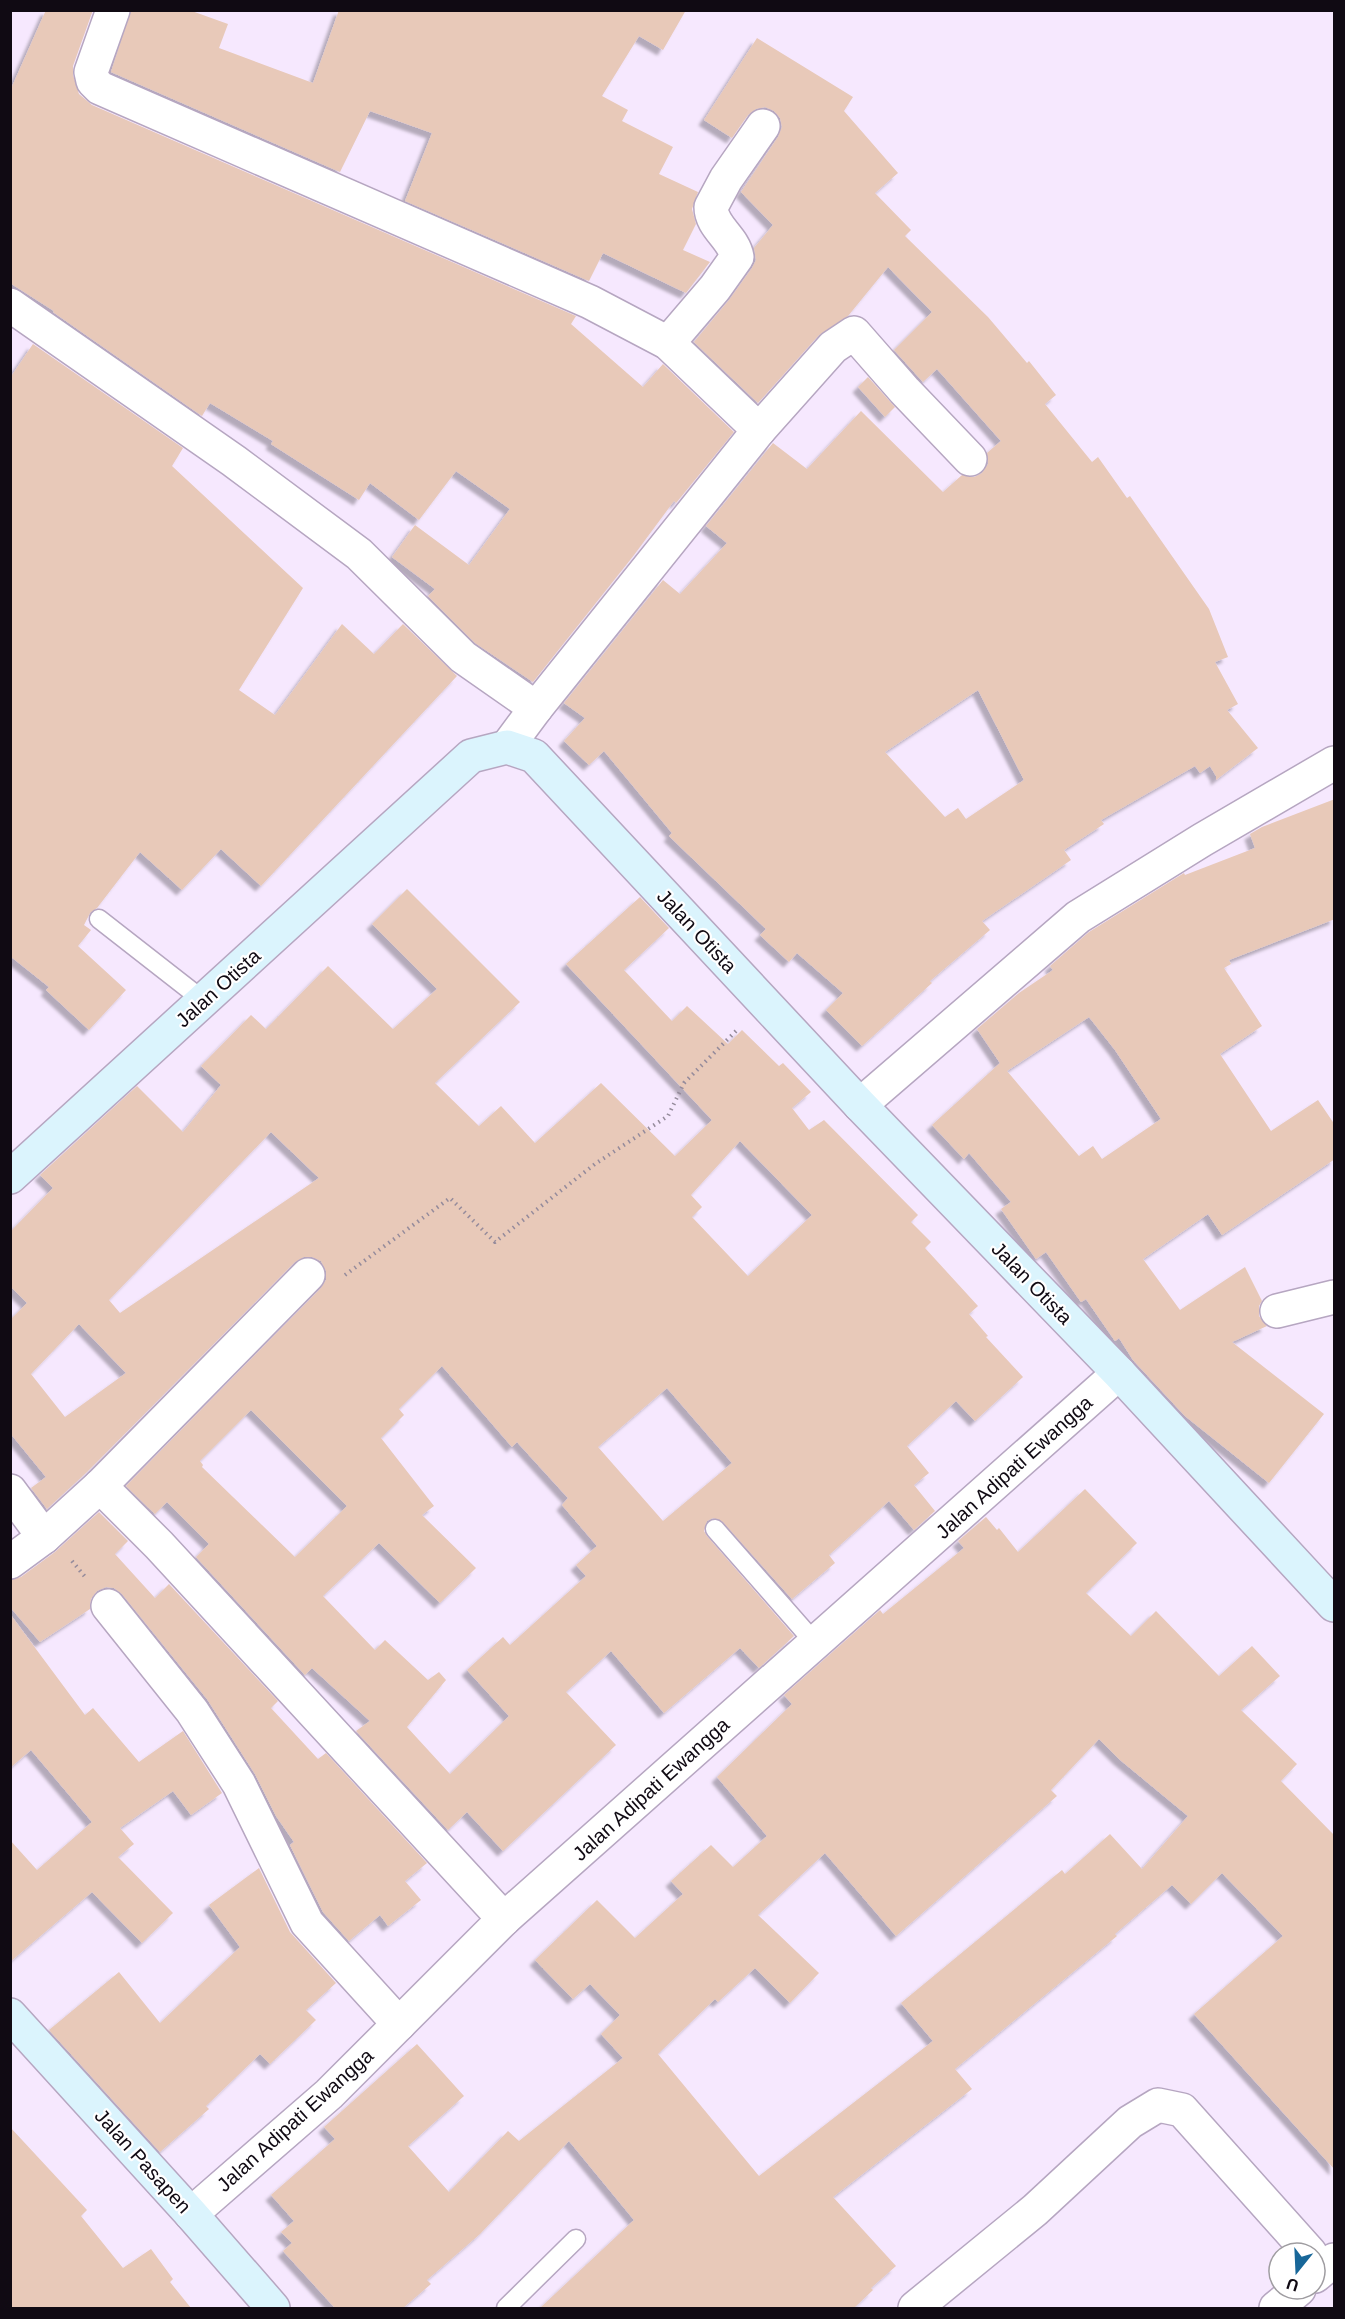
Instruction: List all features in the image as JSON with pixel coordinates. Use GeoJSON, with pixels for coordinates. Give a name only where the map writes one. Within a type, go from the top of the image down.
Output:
{"type":"FeatureCollection","features":[{"type":"Feature","properties":{"kind":"street"},"geometry":{"type":"LineString","coordinates":[[113,10],[91,72],[93,81],[100,88],[590,302],[668,343],[759,430]]}},
{"type":"Feature","properties":{"kind":"street"},"geometry":{"type":"LineString","coordinates":[[668,343],[715,288],[737,257],[734,246],[722,232],[711,212],[711,207],[726,179],[763,126]]}},
{"type":"Feature","properties":{"kind":"street"},"geometry":{"type":"LineString","coordinates":[[10,305],[234,461],[359,554],[463,657],[536,708]]}},
{"type":"Feature","properties":{"kind":"street"},"geometry":{"type":"LineString","coordinates":[[507,747],[759,430],[833,347],[854,333],[904,390],[970,459]]}},
{"type":"Feature","properties":{"kind":"street","name":"Jalan Otista"},"geometry":{"type":"LineString","coordinates":[[10,1177],[471,756],[507,747],[534,756],[764,1004],[1119,1373],[1335,1605]]}},
{"type":"Feature","properties":{"kind":"street"},"geometry":{"type":"LineString","coordinates":[[860,1105],[1078,917],[1202,840],[1335,763]]}},
{"type":"Feature","properties":{"kind":"street"},"geometry":{"type":"LineString","coordinates":[[10,1562],[47,1535],[100,1486],[308,1275]]}},
{"type":"Feature","properties":{"kind":"street"},"geometry":{"type":"LineString","coordinates":[[1277,1311],[1335,1297]]}},
{"type":"Feature","properties":{"kind":"street","name":"Jalan Adipati Ewangga"},"geometry":{"type":"LineString","coordinates":[[191,2214],[329,2094],[504,1919],[1119,1373]]}},
{"type":"Feature","properties":{"kind":"street"},"geometry":{"type":"LineString","coordinates":[[100,1486],[159,1545],[504,1919]]}},
{"type":"Feature","properties":{"kind":"street"},"geometry":{"type":"LineString","coordinates":[[10,1491],[47,1535]]}},
{"type":"Feature","properties":{"kind":"street"},"geometry":{"type":"LineString","coordinates":[[108,1606],[198,1720],[238,1785],[307,1923],[399,2024]]}},
{"type":"Feature","properties":{"kind":"street","name":"Jalan Pasapen"},"geometry":{"type":"LineString","coordinates":[[10,2015],[273,2308]]}},
{"type":"Feature","properties":{"kind":"street"},"geometry":{"type":"LineString","coordinates":[[915,2308],[1035,2210],[1130,2122],[1158,2105],[1182,2110],[1300,2241]]}},
{"type":"Feature","properties":{"kind":"lane"},"geometry":{"type":"LineString","coordinates":[[99,919],[204,1001]]}},
{"type":"Feature","properties":{"kind":"lane"},"geometry":{"type":"LineString","coordinates":[[715,1529],[815,1643]]}},
{"type":"Feature","properties":{"kind":"lane"},"geometry":{"type":"LineString","coordinates":[[506,2308],[576,2239]]}},
{"type":"Feature","properties":{"kind":"path"},"geometry":{"type":"LineString","coordinates":[[308,1275],[339,1280],[450,1198],[495,1242],[596,1164],[668,1116],[684,1083],[764,1004]]}},
{"type":"Feature","properties":{"kind":"path"},"geometry":{"type":"LineString","coordinates":[[47,1535],[108,1606]]}},
{"type":"Feature","properties":{"kind":"building"},"geometry":{"type":"Polygon","coordinates":[[[46,10],[93,10],[73,66],[73,75],[79,94],[92,105],[576,316],[571,324],[643,387],[663,364],[734,432],[676,503],[674,501],[533,682],[475,643],[428,596],[435,589],[392,557],[415,525],[469,565],[510,509],[456,471],[419,520],[370,483],[359,500],[271,444],[273,441],[210,403],[202,416],[54,311],[10,283],[10,91],[46,10]]]}},
{"type":"Feature","properties":{"kind":"building"},"geometry":{"type":"Polygon","coordinates":[[[131,10],[189,10],[228,24],[219,48],[313,83],[339,10],[686,10],[663,50],[639,36],[602,96],[628,110],[622,121],[673,147],[659,174],[698,192],[692,209],[696,224],[683,250],[710,262],[686,293],[603,253],[589,281],[405,201],[432,133],[370,111],[340,172],[111,72],[131,10]]]}},
{"type":"Feature","properties":{"kind":"building"},"geometry":{"type":"Polygon","coordinates":[[[757,38],[853,97],[844,111],[898,173],[875,193],[911,230],[905,236],[988,317],[1027,363],[1029,361],[1056,395],[1045,404],[1092,462],[1098,457],[1127,498],[1130,496],[1209,609],[1228,657],[1215,662],[1238,704],[1227,710],[1258,748],[1216,780],[1210,766],[1200,773],[1195,766],[1101,820],[1104,824],[1064,850],[1071,860],[982,921],[990,930],[930,981],[932,983],[862,1046],[826,1010],[843,993],[797,953],[789,962],[760,935],[766,929],[669,836],[672,833],[604,751],[589,765],[564,741],[585,718],[564,703],[663,580],[680,594],[727,543],[706,526],[773,443],[807,469],[861,411],[943,492],[962,475],[974,477],[982,473],[988,464],[987,453],[1001,441],[937,369],[923,382],[894,350],[932,312],[888,267],[848,316],[819,335],[758,403],[694,342],[752,268],[756,260],[754,248],[773,225],[741,192],[778,137],[782,127],[780,118],[774,111],[765,107],[756,109],[748,115],[732,138],[704,120],[757,38]],[[978,690],[885,752],[945,817],[958,808],[966,819],[1024,780],[978,690]]]}},
{"type":"Feature","properties":{"kind":"building"},"geometry":{"type":"Polygon","coordinates":[[[33,344],[183,448],[172,466],[303,588],[239,690],[275,715],[342,624],[374,654],[403,624],[457,676],[261,886],[221,849],[182,890],[140,852],[97,908],[90,913],[84,925],[91,930],[78,946],[126,990],[89,1030],[46,990],[49,987],[10,956],[10,378],[33,344]]]}},
{"type":"Feature","properties":{"kind":"building"},"geometry":{"type":"Polygon","coordinates":[[[868,377],[895,407],[885,417],[858,387],[868,377]]]}},
{"type":"Feature","properties":{"kind":"building"},"geometry":{"type":"Polygon","coordinates":[[[1335,799],[1335,919],[1229,960],[1231,964],[1224,968],[1262,1026],[1220,1054],[1271,1131],[1318,1100],[1335,1125],[1335,1159],[1222,1235],[1208,1214],[1143,1259],[1180,1310],[1245,1267],[1262,1301],[1259,1306],[1259,1316],[1267,1326],[1232,1342],[1324,1414],[1269,1483],[1185,1416],[1133,1360],[1119,1338],[1115,1341],[1086,1299],[1081,1302],[1046,1252],[1036,1259],[1001,1209],[1011,1202],[969,1153],[964,1159],[932,1125],[1000,1063],[977,1029],[1019,993],[1053,970],[1050,966],[1089,932],[1184,873],[1185,875],[1255,848],[1250,834],[1262,827],[1335,799]],[[1089,1017],[1007,1071],[1079,1156],[1093,1146],[1102,1159],[1161,1119],[1115,1050],[1089,1017]]]}},
{"type":"Feature","properties":{"kind":"building"},"geometry":{"type":"Polygon","coordinates":[[[407,889],[520,1002],[435,1083],[479,1126],[501,1106],[535,1143],[601,1083],[675,1156],[712,1120],[566,964],[640,897],[669,928],[624,970],[672,1021],[687,1006],[728,1044],[742,1030],[779,1066],[783,1063],[811,1092],[792,1108],[809,1130],[824,1120],[918,1215],[911,1222],[931,1242],[925,1248],[978,1306],[969,1314],[988,1336],[986,1337],[1023,1377],[975,1421],[956,1401],[907,1446],[929,1473],[914,1485],[935,1511],[914,1530],[889,1501],[829,1555],[835,1563],[792,1599],[723,1522],[713,1518],[707,1521],[704,1531],[707,1536],[794,1636],[759,1668],[740,1648],[664,1713],[611,1651],[566,1692],[616,1745],[503,1851],[467,1812],[448,1830],[356,1731],[370,1721],[312,1668],[305,1675],[196,1557],[209,1544],[167,1502],[155,1514],[126,1486],[321,1288],[326,1280],[326,1271],[321,1261],[312,1257],[304,1257],[295,1262],[87,1472],[47,1509],[31,1488],[46,1477],[10,1433],[10,1320],[27,1303],[10,1286],[10,1232],[53,1188],[40,1175],[137,1086],[183,1132],[221,1085],[201,1066],[251,1015],[266,1029],[328,966],[393,1029],[437,989],[372,924],[407,889]],[[271,1132],[109,1300],[120,1313],[319,1178],[271,1132]],[[740,1141],[691,1195],[702,1207],[692,1217],[748,1276],[812,1215],[740,1141]],[[79,1324],[31,1374],[65,1417],[126,1373],[79,1324]],[[442,1366],[399,1409],[404,1415],[381,1438],[434,1506],[422,1515],[476,1568],[440,1603],[379,1543],[323,1596],[375,1650],[385,1640],[428,1680],[439,1672],[446,1680],[407,1727],[450,1774],[509,1716],[467,1670],[503,1637],[510,1645],[586,1576],[576,1565],[597,1546],[562,1505],[568,1498],[517,1442],[512,1447],[442,1366]],[[667,1388],[598,1447],[663,1521],[732,1463],[667,1388]],[[251,1410],[200,1461],[202,1467],[295,1557],[347,1506],[251,1410]]]}},
{"type":"Feature","properties":{"kind":"building"},"geometry":{"type":"Polygon","coordinates":[[[1085,1489],[1137,1543],[1086,1593],[1131,1636],[1156,1611],[1219,1676],[1252,1646],[1280,1676],[1241,1710],[1297,1764],[1281,1781],[1335,1836],[1335,2170],[1194,2014],[1283,1936],[1222,1873],[1191,1904],[1172,1885],[1115,1934],[1117,1936],[955,2069],[972,2089],[833,2197],[896,2266],[871,2288],[873,2290],[854,2308],[540,2308],[634,2220],[569,2141],[480,2234],[427,2280],[431,2284],[403,2308],[335,2308],[283,2251],[292,2243],[281,2232],[294,2221],[271,2195],[335,2139],[324,2127],[417,2044],[464,2096],[408,2146],[449,2192],[508,2131],[519,2141],[623,2058],[601,2034],[620,2015],[590,1984],[573,1999],[535,1960],[597,1900],[635,1938],[683,1894],[671,1881],[711,1845],[733,1867],[767,1836],[717,1777],[792,1704],[784,1695],[880,1610],[883,1614],[964,1548],[958,1541],[986,1517],[997,1530],[999,1528],[1018,1552],[1085,1489]],[[1099,1739],[1051,1790],[1057,1796],[896,1936],[825,1853],[758,1915],[819,1973],[790,2003],[755,1968],[718,2002],[715,1999],[658,2054],[759,2176],[933,2041],[901,2003],[1062,1870],[1065,1874],[1110,1834],[1142,1869],[1188,1816],[1119,1759],[1099,1739]]]}},
{"type":"Feature","properties":{"kind":"building"},"geometry":{"type":"Polygon","coordinates":[[[99,1512],[128,1541],[115,1554],[155,1598],[169,1584],[278,1701],[271,1708],[318,1759],[326,1753],[427,1863],[405,1881],[421,1900],[388,1926],[380,1915],[349,1941],[323,1912],[290,1845],[294,1842],[276,1816],[255,1774],[207,1699],[122,1594],[114,1588],[106,1587],[97,1591],[91,1599],[90,1609],[40,1642],[10,1607],[10,1580],[21,1577],[55,1552],[99,1512]]]}},
{"type":"Feature","properties":{"kind":"building"},"geometry":{"type":"Polygon","coordinates":[[[10,1614],[85,1715],[93,1708],[139,1762],[183,1731],[222,1793],[191,1815],[173,1791],[120,1828],[134,1844],[118,1857],[173,1913],[142,1943],[92,1892],[10,1962],[10,1840],[37,1870],[92,1822],[31,1750],[10,1768],[10,1614]]]}},
{"type":"Feature","properties":{"kind":"building"},"geometry":{"type":"Polygon","coordinates":[[[259,1868],[290,1932],[336,1983],[306,2010],[316,2020],[270,2064],[260,2054],[206,2106],[209,2109],[160,2152],[49,2030],[119,1972],[160,2023],[240,1947],[209,1905],[259,1868]]]}},
{"type":"Feature","properties":{"kind":"building"},"geometry":{"type":"Polygon","coordinates":[[[10,2127],[87,2210],[81,2216],[123,2268],[151,2249],[173,2279],[170,2282],[191,2308],[10,2308],[10,2127]]]}}]}
